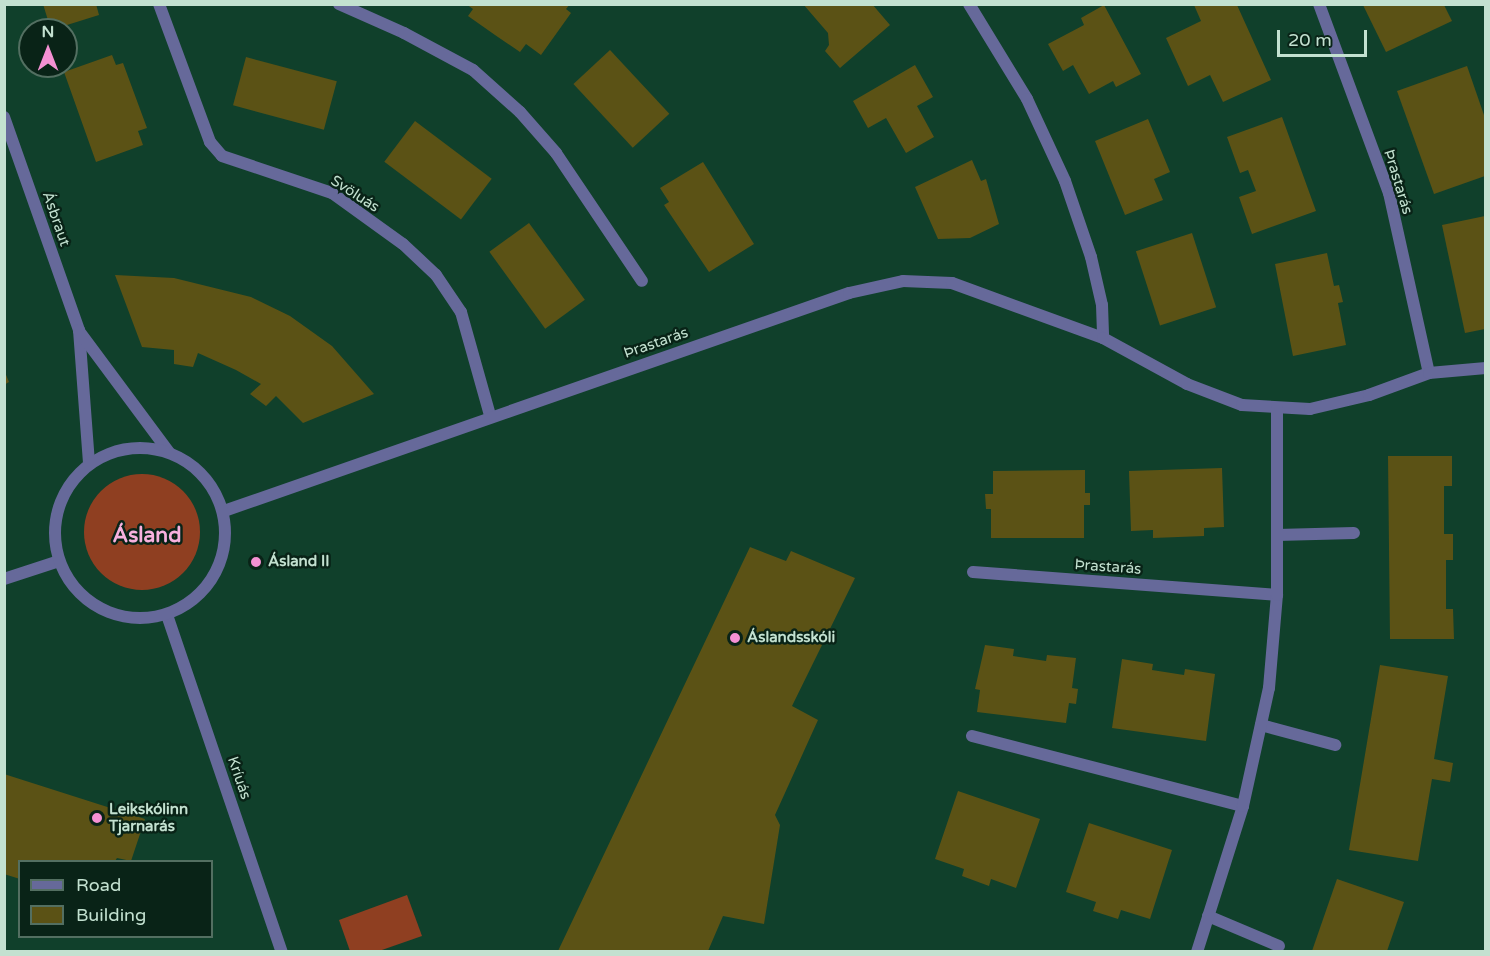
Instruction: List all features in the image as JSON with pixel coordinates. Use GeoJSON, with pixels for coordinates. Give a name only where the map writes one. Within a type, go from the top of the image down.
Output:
{"type":"FeatureCollection","features":[{"type":"Feature","properties":{"kind":"street","name":"Svöluás"},"geometry":{"type":"LineString","coordinates":[[159,4],[210,142],[222,156],[332,194],[403,244],[436,275],[461,312],[490,415]]}},
{"type":"Feature","properties":{"kind":"street"},"geometry":{"type":"LineString","coordinates":[[339,4],[404,33],[473,70],[520,112],[562,162],[642,281]]}},
{"type":"Feature","properties":{"kind":"street"},"geometry":{"type":"LineString","coordinates":[[969,4],[1027,99],[1065,181],[1091,257],[1102,305],[1103,338]]}},
{"type":"Feature","properties":{"kind":"street","name":"Þrastarás"},"geometry":{"type":"LineString","coordinates":[[1319,4],[1389,194],[1430,373]]}},
{"type":"Feature","properties":{"kind":"street","name":"Ásbraut"},"geometry":{"type":"LineString","coordinates":[[4,117],[79,330],[89,464]]}},
{"type":"Feature","properties":{"kind":"street","name":"Þrastarás"},"geometry":{"type":"LineString","coordinates":[[224,511],[490,415],[849,293],[903,281],[952,283],[1103,338],[1187,384],[1242,405],[1310,409],[1369,394],[1430,373],[1485,368]]}},
{"type":"Feature","properties":{"kind":"street","name":"Ásbraut"},"geometry":{"type":"LineString","coordinates":[[79,330],[169,452]]}},
{"type":"Feature","properties":{"kind":"street"},"geometry":{"type":"LineString","coordinates":[[1197,951],[1243,806],[1262,725],[1275,649],[1277,408]]}},
{"type":"Feature","properties":{"kind":"street"},"geometry":{"type":"LineString","coordinates":[[141,447],[169,452],[193,465],[212,486],[224,511],[226,528],[221,563],[209,586],[190,603],[167,615],[141,619],[114,615],[91,603],[71,585],[59,561],[54,534],[58,507],[70,483],[89,464],[114,452],[141,447]]}},
{"type":"Feature","properties":{"kind":"street"},"geometry":{"type":"LineString","coordinates":[[1277,535],[1354,533]]}},
{"type":"Feature","properties":{"kind":"street"},"geometry":{"type":"LineString","coordinates":[[4,579],[59,561]]}},
{"type":"Feature","properties":{"kind":"street","name":"Þrastarás"},"geometry":{"type":"LineString","coordinates":[[973,572],[1277,595]]}},
{"type":"Feature","properties":{"kind":"street","name":"Kríuás"},"geometry":{"type":"LineString","coordinates":[[167,615],[282,951]]}},
{"type":"Feature","properties":{"kind":"street"},"geometry":{"type":"LineString","coordinates":[[1262,725],[1335,745]]}},
{"type":"Feature","properties":{"kind":"street"},"geometry":{"type":"LineString","coordinates":[[972,736],[1243,806]]}},
{"type":"Feature","properties":{"kind":"street"},"geometry":{"type":"LineString","coordinates":[[1208,916],[1279,946]]}},
{"type":"Feature","properties":{"kind":"shaded area"},"geometry":{"type":"Polygon","coordinates":[[[142,474],[164,479],[183,491],[195,510],[200,532],[195,554],[183,573],[164,585],[142,590],[120,585],[101,573],[89,554],[84,532],[89,510],[101,491],[120,479],[142,474]]]}},
{"type":"Feature","properties":{"kind":"shaded area"},"geometry":{"type":"Polygon","coordinates":[[[407,895],[422,936],[379,951],[350,951],[339,920],[407,895]]]}},
{"type":"Feature","properties":{"kind":"building"},"geometry":{"type":"Polygon","coordinates":[[[43,4],[96,4],[99,15],[78,22],[78,18],[47,18],[43,4]]]}},
{"type":"Feature","properties":{"kind":"building"},"geometry":{"type":"Polygon","coordinates":[[[466,4],[570,4],[566,9],[571,13],[541,55],[526,44],[520,52],[495,35],[468,16],[473,9],[466,4]]]}},
{"type":"Feature","properties":{"kind":"building"},"geometry":{"type":"Polygon","coordinates":[[[803,4],[872,4],[890,25],[840,68],[825,51],[829,45],[828,33],[803,4]]]}},
{"type":"Feature","properties":{"kind":"building"},"geometry":{"type":"Polygon","coordinates":[[[1104,5],[1141,74],[1116,87],[1113,81],[1089,94],[1073,65],[1063,71],[1048,44],[1084,25],[1081,18],[1104,5]]]}},
{"type":"Feature","properties":{"kind":"building"},"geometry":{"type":"Polygon","coordinates":[[[1194,5],[1237,5],[1271,80],[1223,102],[1210,75],[1188,86],[1166,38],[1201,21],[1194,5]]]}},
{"type":"Feature","properties":{"kind":"building"},"geometry":{"type":"Polygon","coordinates":[[[1363,5],[1444,5],[1452,21],[1386,52],[1363,5]]]}},
{"type":"Feature","properties":{"kind":"building"},"geometry":{"type":"Polygon","coordinates":[[[610,50],[669,114],[633,148],[573,84],[610,50]]]}},
{"type":"Feature","properties":{"kind":"building"},"geometry":{"type":"Polygon","coordinates":[[[112,55],[116,65],[123,63],[147,128],[138,131],[143,145],[96,162],[66,78],[78,78],[78,67],[112,55]]]}},
{"type":"Feature","properties":{"kind":"building"},"geometry":{"type":"Polygon","coordinates":[[[246,57],[337,81],[324,130],[233,105],[246,57]]]}},
{"type":"Feature","properties":{"kind":"building"},"geometry":{"type":"Polygon","coordinates":[[[915,65],[933,97],[917,106],[934,137],[906,153],[886,118],[868,128],[853,101],[915,65]]]}},
{"type":"Feature","properties":{"kind":"building"},"geometry":{"type":"Polygon","coordinates":[[[1467,66],[1485,118],[1485,176],[1434,194],[1397,91],[1467,66]]]}},
{"type":"Feature","properties":{"kind":"building"},"geometry":{"type":"Polygon","coordinates":[[[1282,117],[1316,211],[1252,234],[1239,197],[1256,191],[1248,170],[1240,173],[1227,137],[1282,117]]]}},
{"type":"Feature","properties":{"kind":"building"},"geometry":{"type":"Polygon","coordinates":[[[1148,119],[1170,172],[1154,179],[1163,200],[1125,215],[1095,141],[1148,119]]]}},
{"type":"Feature","properties":{"kind":"building"},"geometry":{"type":"Polygon","coordinates":[[[415,121],[492,179],[461,220],[384,162],[415,121]]]}},
{"type":"Feature","properties":{"kind":"building"},"geometry":{"type":"Polygon","coordinates":[[[972,160],[981,181],[986,179],[999,224],[970,238],[938,239],[915,187],[972,160]]]}},
{"type":"Feature","properties":{"kind":"building"},"geometry":{"type":"Polygon","coordinates":[[[703,162],[754,244],[709,272],[664,205],[669,202],[660,188],[703,162]]]}},
{"type":"Feature","properties":{"kind":"building"},"geometry":{"type":"Polygon","coordinates":[[[1485,216],[1485,329],[1465,333],[1442,225],[1485,216]]]}},
{"type":"Feature","properties":{"kind":"building"},"geometry":{"type":"Polygon","coordinates":[[[529,223],[585,300],[545,329],[489,252],[529,223]]]}},
{"type":"Feature","properties":{"kind":"building"},"geometry":{"type":"Polygon","coordinates":[[[1192,233],[1216,307],[1160,325],[1136,251],[1192,233]]]}},
{"type":"Feature","properties":{"kind":"building"},"geometry":{"type":"Polygon","coordinates":[[[1327,253],[1334,286],[1339,285],[1343,302],[1338,303],[1346,345],[1293,356],[1275,264],[1327,253]]]}},
{"type":"Feature","properties":{"kind":"building"},"geometry":{"type":"Polygon","coordinates":[[[115,275],[174,278],[251,297],[290,316],[332,346],[374,394],[303,423],[276,396],[266,406],[250,394],[261,384],[236,370],[198,353],[193,367],[174,364],[174,350],[142,347],[115,275]]]}},
{"type":"Feature","properties":{"kind":"building"},"geometry":{"type":"Polygon","coordinates":[[[4,370],[9,382],[4,385],[4,370]]]}},
{"type":"Feature","properties":{"kind":"building"},"geometry":{"type":"Polygon","coordinates":[[[1388,456],[1452,456],[1452,486],[1444,486],[1444,534],[1453,534],[1453,560],[1446,560],[1446,609],[1453,609],[1454,639],[1390,639],[1388,456]]]}},
{"type":"Feature","properties":{"kind":"building"},"geometry":{"type":"Polygon","coordinates":[[[1222,468],[1224,527],[1204,528],[1204,536],[1153,538],[1153,530],[1131,531],[1129,471],[1222,468]]]}},
{"type":"Feature","properties":{"kind":"building"},"geometry":{"type":"Polygon","coordinates":[[[1085,470],[1085,493],[1090,493],[1090,505],[1084,505],[1084,538],[991,538],[991,509],[986,509],[985,494],[993,494],[993,471],[1085,470]]]}},
{"type":"Feature","properties":{"kind":"building"},"geometry":{"type":"Polygon","coordinates":[[[750,547],[786,561],[791,551],[855,578],[792,706],[818,720],[775,815],[780,825],[764,924],[723,916],[708,951],[558,951],[750,547]]]}},
{"type":"Feature","properties":{"kind":"building"},"geometry":{"type":"Polygon","coordinates":[[[985,645],[1014,649],[1013,656],[1046,661],[1047,655],[1076,658],[1072,688],[1078,689],[1076,704],[1069,703],[1066,723],[977,712],[980,690],[975,689],[985,645]]]}},
{"type":"Feature","properties":{"kind":"building"},"geometry":{"type":"Polygon","coordinates":[[[1122,659],[1153,664],[1152,670],[1184,675],[1185,669],[1215,674],[1206,741],[1112,728],[1122,659]]]}},
{"type":"Feature","properties":{"kind":"building"},"geometry":{"type":"Polygon","coordinates":[[[1380,665],[1448,676],[1434,759],[1453,763],[1450,782],[1432,779],[1418,861],[1349,850],[1380,665]]]}},
{"type":"Feature","properties":{"kind":"building"},"geometry":{"type":"Polygon","coordinates":[[[4,774],[145,819],[131,860],[117,858],[116,860],[18,860],[18,878],[4,874],[4,774]]]}},
{"type":"Feature","properties":{"kind":"building"},"geometry":{"type":"Polygon","coordinates":[[[958,791],[1040,819],[1016,888],[991,879],[989,886],[962,876],[964,869],[935,859],[958,791]]]}},
{"type":"Feature","properties":{"kind":"building"},"geometry":{"type":"Polygon","coordinates":[[[1089,823],[1172,850],[1150,919],[1121,910],[1118,919],[1093,911],[1096,902],[1066,892],[1089,823]]]}},
{"type":"Feature","properties":{"kind":"building"},"geometry":{"type":"Polygon","coordinates":[[[1337,879],[1404,902],[1387,951],[1312,951],[1337,879]]]}},
{"type":"Feature","properties":{"kind":"place","name":"Ásland II"},"geometry":{"type":"Point","coordinates":[256,562]}},
{"type":"Feature","properties":{"kind":"place","name":"Áslandsskóli"},"geometry":{"type":"Point","coordinates":[735,638]}},
{"type":"Feature","properties":{"kind":"place","name":"Leikskólinn Tjarnarás"},"geometry":{"type":"Point","coordinates":[97,818]}},
{"type":"Feature","properties":{"kind":"district","name":"Ásland"},"geometry":{"type":"Point","coordinates":[147,536]}}]}
